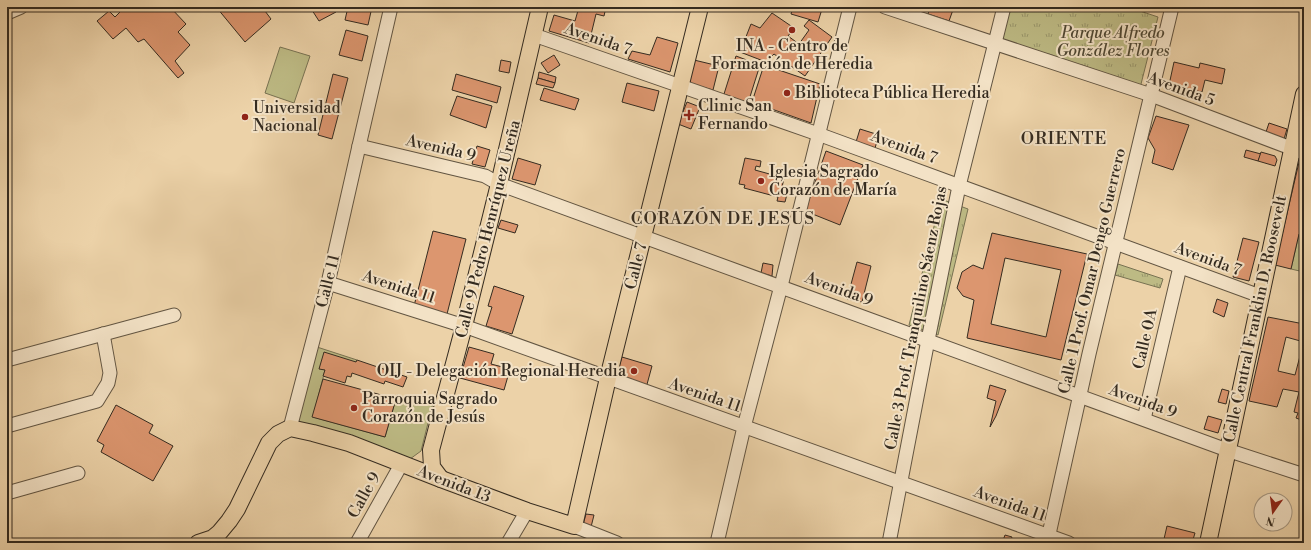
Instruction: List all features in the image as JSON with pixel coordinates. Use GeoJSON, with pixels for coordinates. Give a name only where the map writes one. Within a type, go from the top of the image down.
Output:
{"type":"FeatureCollection","features":[{"type":"Feature","properties":{"kind":"main road","name":"Calle 9 Pedro Henríquez Ureña"},"geometry":{"type":"LineString","coordinates":[[441,479],[432,467],[431,450],[464,326],[499,184],[540,7]]}},
{"type":"Feature","properties":{"kind":"main road","name":"Calle 7"},"geometry":{"type":"LineString","coordinates":[[574,526],[608,378],[700,7]]}},
{"type":"Feature","properties":{"kind":"main road","name":"Calle Central Franklin D. Roosevelt"},"geometry":{"type":"LineString","coordinates":[[1208,543],[1260,296],[1298,151],[1304,94]]}},
{"type":"Feature","properties":{"kind":"main road","name":"Avenida 13"},"geometry":{"type":"LineString","coordinates":[[290,428],[312,432],[349,443],[527,511],[574,526]]}},
{"type":"Feature","properties":{"kind":"main road"},"geometry":{"type":"LineString","coordinates":[[198,543],[218,538],[237,509],[269,443],[278,434],[290,428]]}},
{"type":"Feature","properties":{"kind":"main road"},"geometry":{"type":"LineString","coordinates":[[402,463],[415,464],[422,460],[431,450]]}},
{"type":"Feature","properties":{"kind":"street"},"geometry":{"type":"LineString","coordinates":[[7,13],[21,7]]}},
{"type":"Feature","properties":{"kind":"street","name":"Calle 11"},"geometry":{"type":"LineString","coordinates":[[290,428],[328,283],[358,146],[392,7]]}},
{"type":"Feature","properties":{"kind":"street"},"geometry":{"type":"LineString","coordinates":[[717,543],[744,427],[781,286],[850,7]]}},
{"type":"Feature","properties":{"kind":"street","name":"Avenida 5"},"geometry":{"type":"LineString","coordinates":[[885,7],[1151,95],[1298,151]]}},
{"type":"Feature","properties":{"kind":"street","name":"Calle 3 Prof. Tranquilino Sáenz Rojas"},"geometry":{"type":"LineString","coordinates":[[889,543],[959,186],[1004,7]]}},
{"type":"Feature","properties":{"kind":"street","name":"Calle 1 Prof. Omar Dengo Guerrero"},"geometry":{"type":"LineString","coordinates":[[1047,539],[1115,243],[1172,7]]}},
{"type":"Feature","properties":{"kind":"street","name":"Avenida 7"},"geometry":{"type":"LineString","coordinates":[[534,35],[818,134],[1260,296]]}},
{"type":"Feature","properties":{"kind":"street","name":"Avenida 9"},"geometry":{"type":"LineString","coordinates":[[358,146],[485,176],[499,184],[1227,450],[1304,476]]}},
{"type":"Feature","properties":{"kind":"street","name":"Calle 0A"},"geometry":{"type":"LineString","coordinates":[[1144,419],[1180,267]]}},
{"type":"Feature","properties":{"kind":"street","name":"Avenida 11"},"geometry":{"type":"LineString","coordinates":[[328,283],[464,326],[900,482],[1047,539],[1069,543]]}},
{"type":"Feature","properties":{"kind":"street"},"geometry":{"type":"LineString","coordinates":[[7,360],[174,316]]}},
{"type":"Feature","properties":{"kind":"street"},"geometry":{"type":"LineString","coordinates":[[7,426],[97,401],[108,383],[110,373],[103,334]]}},
{"type":"Feature","properties":{"kind":"street","name":"Calle 9"},"geometry":{"type":"LineString","coordinates":[[357,543],[402,463]]}},
{"type":"Feature","properties":{"kind":"street"},"geometry":{"type":"LineString","coordinates":[[7,493],[78,473]]}},
{"type":"Feature","properties":{"kind":"street"},"geometry":{"type":"LineString","coordinates":[[508,543],[527,511]]}},
{"type":"Feature","properties":{"kind":"street","name":"Avenida 13"},"geometry":{"type":"LineString","coordinates":[[574,526],[618,543]]}},
{"type":"Feature","properties":{"kind":"green space","name":"Parque Alfredo González Flores"},"geometry":{"type":"Polygon","coordinates":[[[1009,7],[1128,7],[1158,17],[1140,88],[1000,42],[1009,7]]]}},
{"type":"Feature","properties":{"kind":"green space"},"geometry":{"type":"Polygon","coordinates":[[[280,47],[310,56],[294,103],[265,93],[280,47]]]}},
{"type":"Feature","properties":{"kind":"green space"},"geometry":{"type":"Polygon","coordinates":[[[941,199],[968,209],[938,335],[909,325],[941,199]]]}},
{"type":"Feature","properties":{"kind":"green space"},"geometry":{"type":"Polygon","coordinates":[[[1299,234],[1304,235],[1304,272],[1291,269],[1299,234]]]}},
{"type":"Feature","properties":{"kind":"green space"},"geometry":{"type":"Polygon","coordinates":[[[1118,264],[1163,279],[1160,288],[1115,275],[1118,264]]]}},
{"type":"Feature","properties":{"kind":"green space"},"geometry":{"type":"Polygon","coordinates":[[[317,347],[357,360],[356,362],[320,368],[325,370],[313,417],[385,437],[397,395],[409,398],[416,395],[434,399],[421,451],[410,459],[294,422],[317,347]]]}},
{"type":"Feature","properties":{"kind":"building"},"geometry":{"type":"Polygon","coordinates":[[[125,7],[170,7],[186,24],[178,32],[190,45],[175,61],[184,73],[178,78],[144,39],[138,42],[126,28],[113,39],[97,21],[109,11],[115,17],[125,7]]]}},
{"type":"Feature","properties":{"kind":"building"},"geometry":{"type":"Polygon","coordinates":[[[262,7],[271,19],[245,42],[217,8],[262,7]]]}},
{"type":"Feature","properties":{"kind":"building"},"geometry":{"type":"Polygon","coordinates":[[[310,7],[333,7],[336,12],[319,21],[310,7]]]}},
{"type":"Feature","properties":{"kind":"building"},"geometry":{"type":"Polygon","coordinates":[[[348,7],[372,7],[368,25],[345,20],[348,7]]]}},
{"type":"Feature","properties":{"kind":"building"},"geometry":{"type":"Polygon","coordinates":[[[579,7],[606,7],[604,16],[596,14],[589,43],[549,31],[554,15],[575,21],[579,7]]]}},
{"type":"Feature","properties":{"kind":"building"},"geometry":{"type":"Polygon","coordinates":[[[793,7],[817,7],[822,9],[818,22],[791,14],[793,7]]]}},
{"type":"Feature","properties":{"kind":"building"},"geometry":{"type":"Polygon","coordinates":[[[930,7],[954,7],[949,21],[928,14],[930,7]]]}},
{"type":"Feature","properties":{"kind":"building"},"geometry":{"type":"Polygon","coordinates":[[[772,13],[794,28],[788,36],[799,44],[809,30],[804,26],[809,20],[832,37],[805,76],[774,54],[766,62],[740,52],[751,24],[760,28],[772,13]]]}},
{"type":"Feature","properties":{"kind":"building"},"geometry":{"type":"Polygon","coordinates":[[[346,30],[368,36],[362,61],[339,55],[346,30]]]}},
{"type":"Feature","properties":{"kind":"building"},"geometry":{"type":"Polygon","coordinates":[[[657,37],[678,43],[670,72],[628,59],[632,51],[650,55],[657,37]]]}},
{"type":"Feature","properties":{"kind":"building"},"geometry":{"type":"Polygon","coordinates":[[[554,55],[560,65],[548,73],[541,63],[554,55]]]}},
{"type":"Feature","properties":{"kind":"building"},"geometry":{"type":"Polygon","coordinates":[[[736,56],[760,65],[748,103],[724,94],[736,56]]]}},
{"type":"Feature","properties":{"kind":"building"},"geometry":{"type":"Polygon","coordinates":[[[501,60],[511,62],[509,73],[499,71],[501,60]]]}},
{"type":"Feature","properties":{"kind":"building"},"geometry":{"type":"Polygon","coordinates":[[[694,60],[719,66],[713,90],[691,84],[689,78],[694,60]]]}},
{"type":"Feature","properties":{"kind":"building"},"geometry":{"type":"Polygon","coordinates":[[[1174,62],[1199,68],[1200,63],[1225,69],[1222,84],[1205,80],[1202,92],[1169,85],[1174,62]]]}},
{"type":"Feature","properties":{"kind":"building","name":"Biblioteca Pública Heredia"},"geometry":{"type":"Polygon","coordinates":[[[764,65],[820,84],[811,123],[752,102],[764,65]]]}},
{"type":"Feature","properties":{"kind":"building"},"geometry":{"type":"Polygon","coordinates":[[[539,72],[556,77],[555,83],[538,78],[539,72]]]}},
{"type":"Feature","properties":{"kind":"building"},"geometry":{"type":"Polygon","coordinates":[[[333,74],[348,78],[332,139],[318,135],[333,74]]]}},
{"type":"Feature","properties":{"kind":"building"},"geometry":{"type":"Polygon","coordinates":[[[456,74],[501,87],[497,103],[452,90],[456,74]]]}},
{"type":"Feature","properties":{"kind":"building"},"geometry":{"type":"Polygon","coordinates":[[[538,78],[555,83],[553,88],[536,84],[538,78]]]}},
{"type":"Feature","properties":{"kind":"building"},"geometry":{"type":"Polygon","coordinates":[[[627,83],[659,91],[654,111],[622,102],[627,83]]]}},
{"type":"Feature","properties":{"kind":"building"},"geometry":{"type":"Polygon","coordinates":[[[544,88],[579,99],[575,110],[540,100],[544,88]]]}},
{"type":"Feature","properties":{"kind":"building"},"geometry":{"type":"Polygon","coordinates":[[[457,96],[492,106],[486,128],[450,115],[457,96]]]}},
{"type":"Feature","properties":{"kind":"building","name":"Clinic San Fernando"},"geometry":{"type":"Polygon","coordinates":[[[687,102],[700,107],[691,129],[678,124],[687,102]]]}},
{"type":"Feature","properties":{"kind":"building"},"geometry":{"type":"Polygon","coordinates":[[[1156,116],[1189,125],[1173,170],[1152,163],[1155,150],[1148,138],[1156,116]]]}},
{"type":"Feature","properties":{"kind":"building"},"geometry":{"type":"Polygon","coordinates":[[[1269,123],[1287,129],[1284,139],[1265,135],[1269,123]]]}},
{"type":"Feature","properties":{"kind":"building"},"geometry":{"type":"Polygon","coordinates":[[[860,129],[879,135],[875,148],[856,142],[860,129]]]}},
{"type":"Feature","properties":{"kind":"building"},"geometry":{"type":"Polygon","coordinates":[[[477,146],[490,150],[485,167],[472,164],[477,146]]]}},
{"type":"Feature","properties":{"kind":"building"},"geometry":{"type":"Polygon","coordinates":[[[1246,150],[1261,154],[1258,161],[1244,157],[1246,150]]]}},
{"type":"Feature","properties":{"kind":"building"},"geometry":{"type":"Polygon","coordinates":[[[826,151],[863,165],[840,225],[805,211],[826,151]]]}},
{"type":"Feature","properties":{"kind":"building"},"geometry":{"type":"Polygon","coordinates":[[[1261,152],[1275,156],[1277,160],[1275,166],[1258,161],[1261,152]]]}},
{"type":"Feature","properties":{"kind":"building"},"geometry":{"type":"Polygon","coordinates":[[[518,158],[541,165],[535,185],[512,179],[518,158]]]}},
{"type":"Feature","properties":{"kind":"building","name":"Iglesia Sagrado Corazón de María"},"geometry":{"type":"Polygon","coordinates":[[[745,158],[761,161],[760,167],[756,166],[755,170],[784,178],[781,192],[787,194],[785,202],[777,201],[778,197],[744,188],[745,185],[739,184],[745,158]]]}},
{"type":"Feature","properties":{"kind":"building"},"geometry":{"type":"Polygon","coordinates":[[[1300,158],[1304,159],[1304,235],[1299,234],[1291,269],[1275,265],[1300,158]]]}},
{"type":"Feature","properties":{"kind":"building"},"geometry":{"type":"Polygon","coordinates":[[[501,220],[518,225],[515,233],[498,228],[501,220]]]}},
{"type":"Feature","properties":{"kind":"building"},"geometry":{"type":"Polygon","coordinates":[[[433,231],[466,239],[447,314],[414,306],[433,231]]]}},
{"type":"Feature","properties":{"kind":"building"},"geometry":{"type":"Polygon","coordinates":[[[992,233],[1087,254],[1061,360],[967,338],[974,300],[963,296],[957,288],[962,272],[973,265],[983,269],[992,233]],[[1005,258],[991,324],[1046,337],[1061,270],[1005,258]]]}},
{"type":"Feature","properties":{"kind":"building"},"geometry":{"type":"Polygon","coordinates":[[[1243,238],[1259,242],[1249,281],[1233,277],[1243,238]]]}},
{"type":"Feature","properties":{"kind":"building"},"geometry":{"type":"Polygon","coordinates":[[[857,262],[871,266],[862,302],[847,299],[857,262]]]}},
{"type":"Feature","properties":{"kind":"building"},"geometry":{"type":"Polygon","coordinates":[[[763,263],[773,265],[772,276],[761,273],[763,263]]]}},
{"type":"Feature","properties":{"kind":"building"},"geometry":{"type":"Polygon","coordinates":[[[494,286],[524,296],[512,334],[486,326],[492,307],[488,306],[494,286]]]}},
{"type":"Feature","properties":{"kind":"building"},"geometry":{"type":"Polygon","coordinates":[[[1217,299],[1228,303],[1224,317],[1213,312],[1217,299]]]}},
{"type":"Feature","properties":{"kind":"building"},"geometry":{"type":"Polygon","coordinates":[[[1268,317],[1304,324],[1304,342],[1286,337],[1278,371],[1295,375],[1300,356],[1304,357],[1304,383],[1302,392],[1304,392],[1304,421],[1296,418],[1298,413],[1294,412],[1299,392],[1283,389],[1277,407],[1249,401],[1268,317]]]}},
{"type":"Feature","properties":{"kind":"building"},"geometry":{"type":"Polygon","coordinates":[[[469,347],[494,354],[491,364],[510,369],[504,390],[460,378],[469,347]]]}},
{"type":"Feature","properties":{"kind":"building"},"geometry":{"type":"Polygon","coordinates":[[[324,352],[356,362],[357,360],[407,377],[403,387],[385,381],[384,384],[352,373],[351,377],[347,376],[345,383],[323,376],[325,370],[319,369],[324,352]]]}},
{"type":"Feature","properties":{"kind":"building","name":"OIJ - Delegación Regional Heredia"},"geometry":{"type":"Polygon","coordinates":[[[622,357],[652,366],[646,388],[616,376],[622,357]]]}},
{"type":"Feature","properties":{"kind":"building","name":"Parroquia Sagrado Corazón de Jesús"},"geometry":{"type":"Polygon","coordinates":[[[323,379],[396,399],[385,437],[312,417],[323,379]]]}},
{"type":"Feature","properties":{"kind":"building"},"geometry":{"type":"Polygon","coordinates":[[[990,385],[1006,390],[990,427],[996,401],[987,398],[990,385]]]}},
{"type":"Feature","properties":{"kind":"building"},"geometry":{"type":"Polygon","coordinates":[[[1222,389],[1229,391],[1226,404],[1218,402],[1222,389]]]}},
{"type":"Feature","properties":{"kind":"building"},"geometry":{"type":"Polygon","coordinates":[[[116,405],[153,425],[149,433],[173,446],[153,481],[101,452],[104,445],[97,441],[116,405]]]}},
{"type":"Feature","properties":{"kind":"building"},"geometry":{"type":"Polygon","coordinates":[[[1208,416],[1222,420],[1218,433],[1204,429],[1208,416]]]}},
{"type":"Feature","properties":{"kind":"building"},"geometry":{"type":"Polygon","coordinates":[[[586,514],[594,515],[591,527],[583,525],[586,514]]]}},
{"type":"Feature","properties":{"kind":"building"},"geometry":{"type":"Polygon","coordinates":[[[1167,526],[1195,533],[1192,543],[1178,543],[1164,539],[1167,526]]]}},
{"type":"Feature","properties":{"kind":"building"},"geometry":{"type":"Polygon","coordinates":[[[1005,535],[1012,537],[1010,543],[1002,543],[1005,535]]]}},
{"type":"Feature","properties":{"kind":"place","name":"INA - Centro de Formación de Heredia"},"geometry":{"type":"Point","coordinates":[792,30]}},
{"type":"Feature","properties":{"kind":"place","name":"Biblioteca Pública Heredia"},"geometry":{"type":"Point","coordinates":[787,93]}},
{"type":"Feature","properties":{"kind":"place","name":"Clinic San Fernando"},"geometry":{"type":"Point","coordinates":[689,115]}},
{"type":"Feature","properties":{"kind":"place","name":"Universidad Nacional"},"geometry":{"type":"Point","coordinates":[245,117]}},
{"type":"Feature","properties":{"kind":"place","name":"Iglesia Sagrado Corazón de María"},"geometry":{"type":"Point","coordinates":[761,181]}},
{"type":"Feature","properties":{"kind":"place","name":"OIJ - Delegación Regional Heredia"},"geometry":{"type":"Point","coordinates":[634,371]}},
{"type":"Feature","properties":{"kind":"place","name":"Parroquia Sagrado Corazón de Jesús"},"geometry":{"type":"Point","coordinates":[354,408]}},
{"type":"Feature","properties":{"kind":"district","name":"ORIENTE"},"geometry":{"type":"Point","coordinates":[1064,139]}},
{"type":"Feature","properties":{"kind":"district","name":"CORAZÓN DE JESÚS"},"geometry":{"type":"Point","coordinates":[723,219]}}]}
